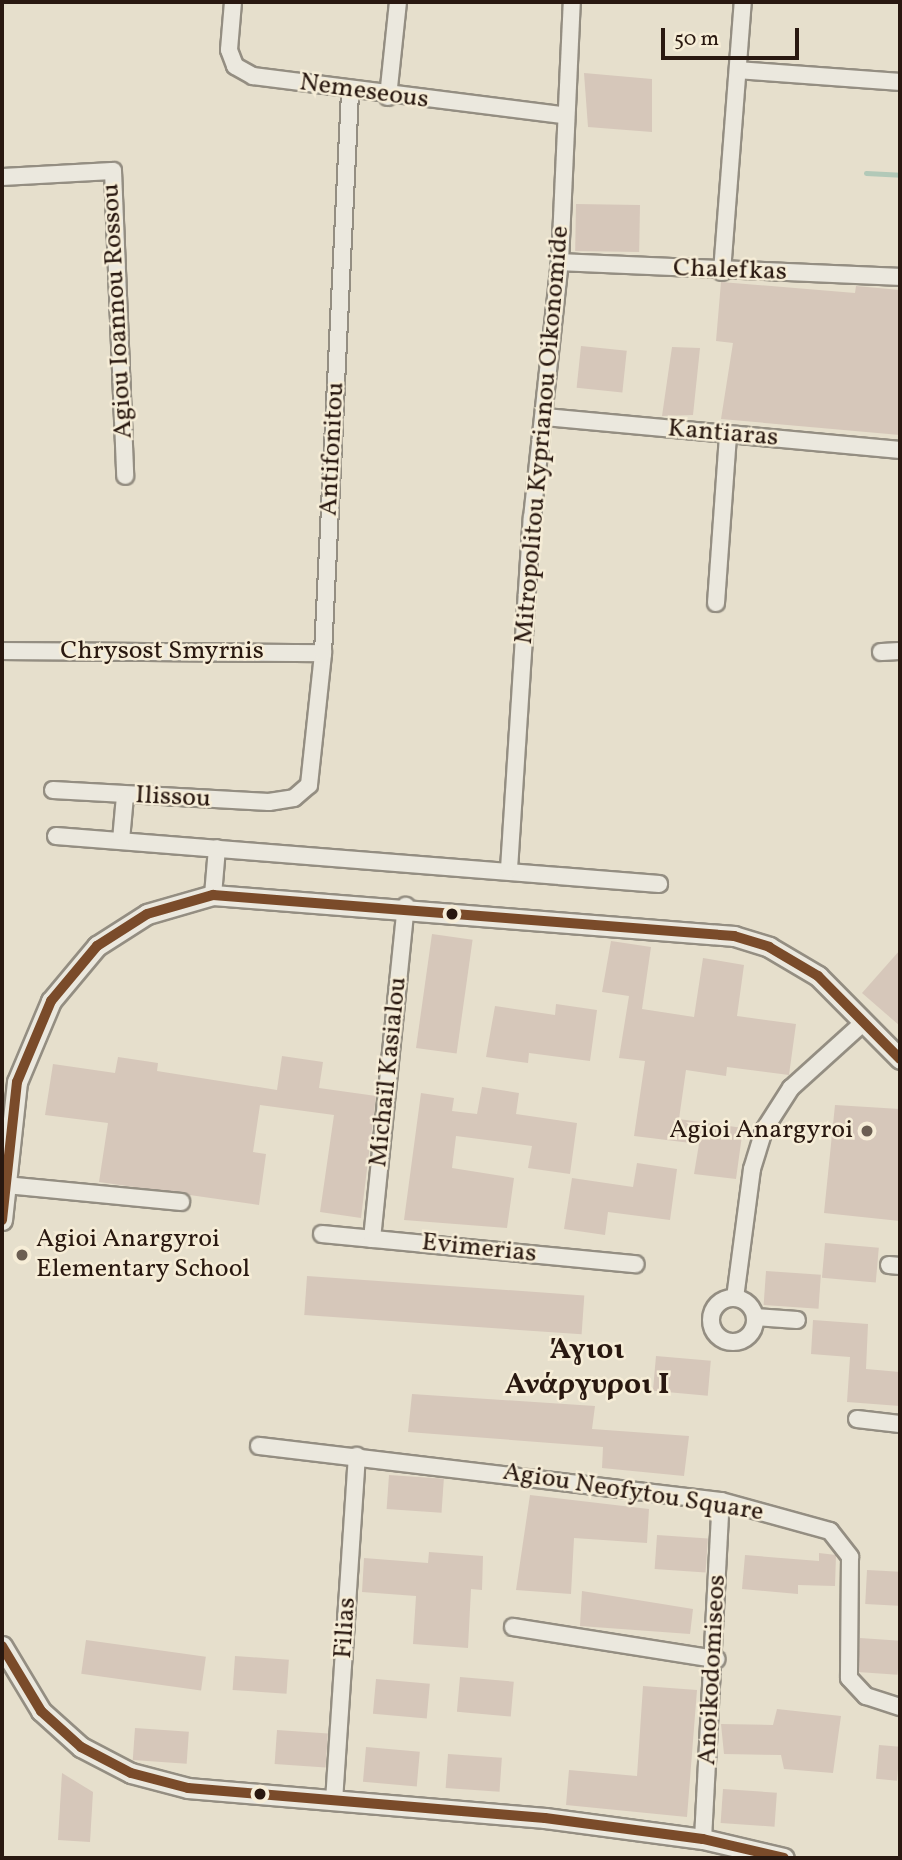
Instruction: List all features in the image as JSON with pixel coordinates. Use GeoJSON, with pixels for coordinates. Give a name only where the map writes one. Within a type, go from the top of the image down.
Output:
{"type":"FeatureCollection","features":[{"type":"Feature","properties":{"kind":"street","name":"Nemeseous"},"geometry":{"type":"LineString","coordinates":[[233,2],[227,40],[242,72],[350,92],[562,115]]}},
{"type":"Feature","properties":{"kind":"street"},"geometry":{"type":"LineString","coordinates":[[388,97],[398,2]]}},
{"type":"Feature","properties":{"kind":"street","name":"Mitropolitou Kyprianou Oikonomide"},"geometry":{"type":"LineString","coordinates":[[509,870],[532,518],[560,262],[568,147],[562,115],[572,2]]}},
{"type":"Feature","properties":{"kind":"street"},"geometry":{"type":"LineString","coordinates":[[722,272],[743,2]]}},
{"type":"Feature","properties":{"kind":"street"},"geometry":{"type":"LineString","coordinates":[[738,70],[900,82]]}},
{"type":"Feature","properties":{"kind":"street","name":"Antifonitou"},"geometry":{"type":"LineString","coordinates":[[294,798],[309,785],[314,762],[323,653],[350,92]]}},
{"type":"Feature","properties":{"kind":"street","name":"Agiou Ioannou Rossou"},"geometry":{"type":"LineString","coordinates":[[2,177],[113,172],[125,476]]}},
{"type":"Feature","properties":{"kind":"street","name":"Chalefkas"},"geometry":{"type":"LineString","coordinates":[[560,262],[722,272],[900,277]]}},
{"type":"Feature","properties":{"kind":"street","name":"Kantiaras"},"geometry":{"type":"LineString","coordinates":[[545,417],[900,450]]}},
{"type":"Feature","properties":{"kind":"street"},"geometry":{"type":"LineString","coordinates":[[716,603],[728,435]]}},
{"type":"Feature","properties":{"kind":"street","name":"Chrysost Smyrnis"},"geometry":{"type":"LineString","coordinates":[[2,651],[323,653]]}},
{"type":"Feature","properties":{"kind":"street"},"geometry":{"type":"LineString","coordinates":[[881,652],[900,651]]}},
{"type":"Feature","properties":{"kind":"street","name":"Ilissou"},"geometry":{"type":"LineString","coordinates":[[53,790],[125,796],[294,798]]}},
{"type":"Feature","properties":{"kind":"street"},"geometry":{"type":"LineString","coordinates":[[121,841],[125,796]]}},
{"type":"Feature","properties":{"kind":"street"},"geometry":{"type":"LineString","coordinates":[[56,836],[659,884]]}},
{"type":"Feature","properties":{"kind":"street"},"geometry":{"type":"LineString","coordinates":[[213,895],[218,848]]}},
{"type":"Feature","properties":{"kind":"street"},"geometry":{"type":"LineString","coordinates":[[2,1220],[23,1060],[65,979],[97,946],[147,914],[213,895],[406,906],[734,936],[802,964],[900,1059]]}},
{"type":"Feature","properties":{"kind":"street","name":"Michaïl Kasialou"},"geometry":{"type":"LineString","coordinates":[[373,1239],[406,906]]}},
{"type":"Feature","properties":{"kind":"street"},"geometry":{"type":"LineString","coordinates":[[735,1298],[752,1169],[764,1130],[791,1088],[863,1022]]}},
{"type":"Feature","properties":{"kind":"street"},"geometry":{"type":"LineString","coordinates":[[5,1185],[181,1202]]}},
{"type":"Feature","properties":{"kind":"street","name":"Evimerias"},"geometry":{"type":"LineString","coordinates":[[322,1234],[636,1264]]}},
{"type":"Feature","properties":{"kind":"street"},"geometry":{"type":"LineString","coordinates":[[735,1298],[714,1307],[710,1323],[718,1337],[732,1343],[747,1338],[755,1317]]}},
{"type":"Feature","properties":{"kind":"street"},"geometry":{"type":"LineString","coordinates":[[735,1298],[755,1317],[797,1320]]}},
{"type":"Feature","properties":{"kind":"street"},"geometry":{"type":"LineString","coordinates":[[857,1419],[900,1424]]}},
{"type":"Feature","properties":{"kind":"street","name":"Agiou Neofytou Square"},"geometry":{"type":"LineString","coordinates":[[259,1446],[720,1501],[842,1539],[850,1557],[849,1678],[866,1696],[900,1707]]}},
{"type":"Feature","properties":{"kind":"street","name":"Filias"},"geometry":{"type":"LineString","coordinates":[[334,1801],[357,1456]]}},
{"type":"Feature","properties":{"kind":"street","name":"Anoikodomiseos"},"geometry":{"type":"LineString","coordinates":[[703,1839],[716,1659],[720,1501]]}},
{"type":"Feature","properties":{"kind":"street"},"geometry":{"type":"LineString","coordinates":[[513,1627],[716,1659]]}},
{"type":"Feature","properties":{"kind":"street"},"geometry":{"type":"LineString","coordinates":[[2,1646],[41,1711],[81,1747],[131,1773],[188,1788],[703,1839],[784,1858]]}},
{"type":"Feature","properties":{"kind":"building"},"geometry":{"type":"Polygon","coordinates":[[[584,73],[652,79],[652,132],[588,127],[584,73]]]}},
{"type":"Feature","properties":{"kind":"building"},"geometry":{"type":"Polygon","coordinates":[[[576,204],[640,205],[639,252],[575,251],[576,204]]]}},
{"type":"Feature","properties":{"kind":"building"},"geometry":{"type":"Polygon","coordinates":[[[721,282],[855,293],[856,286],[900,290],[900,435],[721,419],[733,343],[716,341],[721,282]]]}},
{"type":"Feature","properties":{"kind":"building"},"geometry":{"type":"Polygon","coordinates":[[[581,346],[627,351],[622,393],[577,388],[581,346]]]}},
{"type":"Feature","properties":{"kind":"building"},"geometry":{"type":"Polygon","coordinates":[[[672,347],[700,348],[693,415],[662,416],[672,347]]]}},
{"type":"Feature","properties":{"kind":"building"},"geometry":{"type":"Polygon","coordinates":[[[432,934],[473,940],[457,1054],[416,1048],[432,934]]]}},
{"type":"Feature","properties":{"kind":"building"},"geometry":{"type":"Polygon","coordinates":[[[611,941],[651,947],[642,1009],[694,1017],[703,958],[744,965],[737,1016],[796,1024],[789,1075],[727,1067],[726,1076],[686,1070],[679,1119],[743,1128],[736,1179],[694,1174],[699,1144],[634,1136],[645,1061],[619,1058],[629,996],[602,992],[611,941]]]}},
{"type":"Feature","properties":{"kind":"building"},"geometry":{"type":"Polygon","coordinates":[[[900,950],[900,1026],[862,993],[900,950]]]}},
{"type":"Feature","properties":{"kind":"building"},"geometry":{"type":"Polygon","coordinates":[[[556,1004],[597,1010],[590,1061],[529,1053],[528,1063],[486,1057],[495,1006],[555,1015],[556,1004]]]}},
{"type":"Feature","properties":{"kind":"building"},"geometry":{"type":"Polygon","coordinates":[[[282,1056],[323,1062],[319,1088],[376,1096],[361,1218],[320,1212],[334,1115],[260,1105],[253,1152],[266,1154],[259,1205],[99,1182],[108,1123],[45,1115],[53,1064],[115,1073],[118,1057],[158,1063],[157,1071],[277,1090],[282,1056]]]}},
{"type":"Feature","properties":{"kind":"building"},"geometry":{"type":"Polygon","coordinates":[[[482,1087],[519,1093],[516,1114],[577,1123],[570,1174],[528,1168],[532,1146],[456,1136],[452,1168],[514,1178],[507,1228],[404,1220],[421,1093],[454,1098],[452,1111],[477,1114],[482,1087]]]}},
{"type":"Feature","properties":{"kind":"building"},"geometry":{"type":"Polygon","coordinates":[[[835,1105],[900,1109],[900,1221],[824,1213],[835,1105]]]}},
{"type":"Feature","properties":{"kind":"building"},"geometry":{"type":"Polygon","coordinates":[[[637,1163],[677,1169],[670,1220],[608,1212],[605,1235],[564,1229],[572,1178],[633,1187],[637,1163]]]}},
{"type":"Feature","properties":{"kind":"building"},"geometry":{"type":"Polygon","coordinates":[[[825,1243],[879,1248],[876,1283],[822,1278],[825,1243]]]}},
{"type":"Feature","properties":{"kind":"building"},"geometry":{"type":"Polygon","coordinates":[[[766,1271],[821,1275],[818,1309],[764,1305],[766,1271]]]}},
{"type":"Feature","properties":{"kind":"building"},"geometry":{"type":"Polygon","coordinates":[[[307,1276],[584,1295],[582,1334],[304,1315],[307,1276]]]}},
{"type":"Feature","properties":{"kind":"building"},"geometry":{"type":"Polygon","coordinates":[[[813,1320],[868,1324],[866,1369],[900,1372],[900,1406],[847,1402],[850,1357],[811,1354],[813,1320]]]}},
{"type":"Feature","properties":{"kind":"building"},"geometry":{"type":"Polygon","coordinates":[[[656,1356],[711,1361],[708,1396],[653,1391],[656,1356]]]}},
{"type":"Feature","properties":{"kind":"building"},"geometry":{"type":"Polygon","coordinates":[[[412,1394],[595,1406],[592,1429],[689,1436],[684,1476],[602,1468],[603,1447],[408,1432],[412,1394]]]}},
{"type":"Feature","properties":{"kind":"building"},"geometry":{"type":"Polygon","coordinates":[[[389,1475],[444,1479],[441,1513],[387,1509],[389,1475]]]}},
{"type":"Feature","properties":{"kind":"building"},"geometry":{"type":"Polygon","coordinates":[[[530,1495],[649,1509],[647,1543],[574,1538],[571,1594],[516,1590],[530,1495]]]}},
{"type":"Feature","properties":{"kind":"building"},"geometry":{"type":"Polygon","coordinates":[[[657,1535],[708,1539],[706,1572],[655,1569],[657,1535]]]}},
{"type":"Feature","properties":{"kind":"building"},"geometry":{"type":"Polygon","coordinates":[[[429,1552],[483,1556],[482,1590],[471,1589],[468,1648],[413,1644],[416,1596],[362,1592],[364,1558],[428,1563],[429,1552]]]}},
{"type":"Feature","properties":{"kind":"building"},"geometry":{"type":"Polygon","coordinates":[[[819,1553],[836,1555],[835,1586],[798,1585],[798,1594],[742,1589],[745,1555],[819,1561],[819,1553]]]}},
{"type":"Feature","properties":{"kind":"building"},"geometry":{"type":"Polygon","coordinates":[[[867,1570],[900,1572],[898,1606],[865,1604],[867,1570]]]}},
{"type":"Feature","properties":{"kind":"building"},"geometry":{"type":"Polygon","coordinates":[[[582,1591],[693,1609],[690,1634],[580,1626],[582,1591]]]}},
{"type":"Feature","properties":{"kind":"building"},"geometry":{"type":"Polygon","coordinates":[[[860,1638],[900,1641],[898,1675],[858,1672],[860,1638]]]}},
{"type":"Feature","properties":{"kind":"building"},"geometry":{"type":"Polygon","coordinates":[[[86,1640],[206,1657],[201,1691],[81,1674],[86,1640]]]}},
{"type":"Feature","properties":{"kind":"building"},"geometry":{"type":"Polygon","coordinates":[[[235,1656],[289,1660],[286,1694],[233,1690],[235,1656]]]}},
{"type":"Feature","properties":{"kind":"building"},"geometry":{"type":"Polygon","coordinates":[[[460,1677],[514,1682],[511,1717],[457,1712],[460,1677]]]}},
{"type":"Feature","properties":{"kind":"building"},"geometry":{"type":"Polygon","coordinates":[[[376,1679],[430,1684],[427,1719],[373,1714],[376,1679]]]}},
{"type":"Feature","properties":{"kind":"building"},"geometry":{"type":"Polygon","coordinates":[[[643,1686],[697,1690],[687,1817],[566,1805],[569,1770],[637,1776],[643,1686]]]}},
{"type":"Feature","properties":{"kind":"building"},"geometry":{"type":"Polygon","coordinates":[[[777,1709],[841,1716],[833,1773],[784,1769],[781,1755],[724,1754],[721,1724],[773,1725],[777,1709]]]}},
{"type":"Feature","properties":{"kind":"building"},"geometry":{"type":"Polygon","coordinates":[[[135,1728],[189,1732],[187,1764],[133,1760],[135,1728]]]}},
{"type":"Feature","properties":{"kind":"building"},"geometry":{"type":"Polygon","coordinates":[[[277,1730],[328,1734],[326,1767],[275,1764],[277,1730]]]}},
{"type":"Feature","properties":{"kind":"building"},"geometry":{"type":"Polygon","coordinates":[[[879,1745],[900,1747],[897,1781],[876,1779],[879,1745]]]}},
{"type":"Feature","properties":{"kind":"building"},"geometry":{"type":"Polygon","coordinates":[[[366,1747],[420,1752],[417,1787],[363,1782],[366,1747]]]}},
{"type":"Feature","properties":{"kind":"building"},"geometry":{"type":"Polygon","coordinates":[[[448,1754],[502,1758],[499,1792],[446,1788],[448,1754]]]}},
{"type":"Feature","properties":{"kind":"building"},"geometry":{"type":"Polygon","coordinates":[[[62,1773],[93,1792],[90,1842],[58,1840],[62,1773]]]}},
{"type":"Feature","properties":{"kind":"building"},"geometry":{"type":"Polygon","coordinates":[[[723,1789],[777,1793],[774,1827],[721,1823],[723,1789]]]}},
{"type":"Feature","properties":{"kind":"waterway"},"geometry":{"type":"LineString","coordinates":[[866,173],[900,175]]}},
{"type":"Feature","properties":{"kind":"transit line"},"geometry":{"type":"LineString","coordinates":[[2,1220],[17,1082],[51,1001],[97,946],[147,914],[213,895],[734,936],[769,947],[818,976],[900,1059]]}},
{"type":"Feature","properties":{"kind":"transit line"},"geometry":{"type":"LineString","coordinates":[[2,1646],[41,1711],[81,1747],[131,1773],[188,1788],[545,1818],[703,1839],[784,1858]]}},
{"type":"Feature","properties":{"kind":"place","name":"Agioi Anargyroi"},"geometry":{"type":"Point","coordinates":[867,1131]}},
{"type":"Feature","properties":{"kind":"place","name":"Agioi Anargyroi Elementary School"},"geometry":{"type":"Point","coordinates":[22,1255]}},
{"type":"Feature","properties":{"kind":"district","name":"Άγιοι Ανάργυροι Ι"},"geometry":{"type":"Point","coordinates":[587,1367]}}]}
